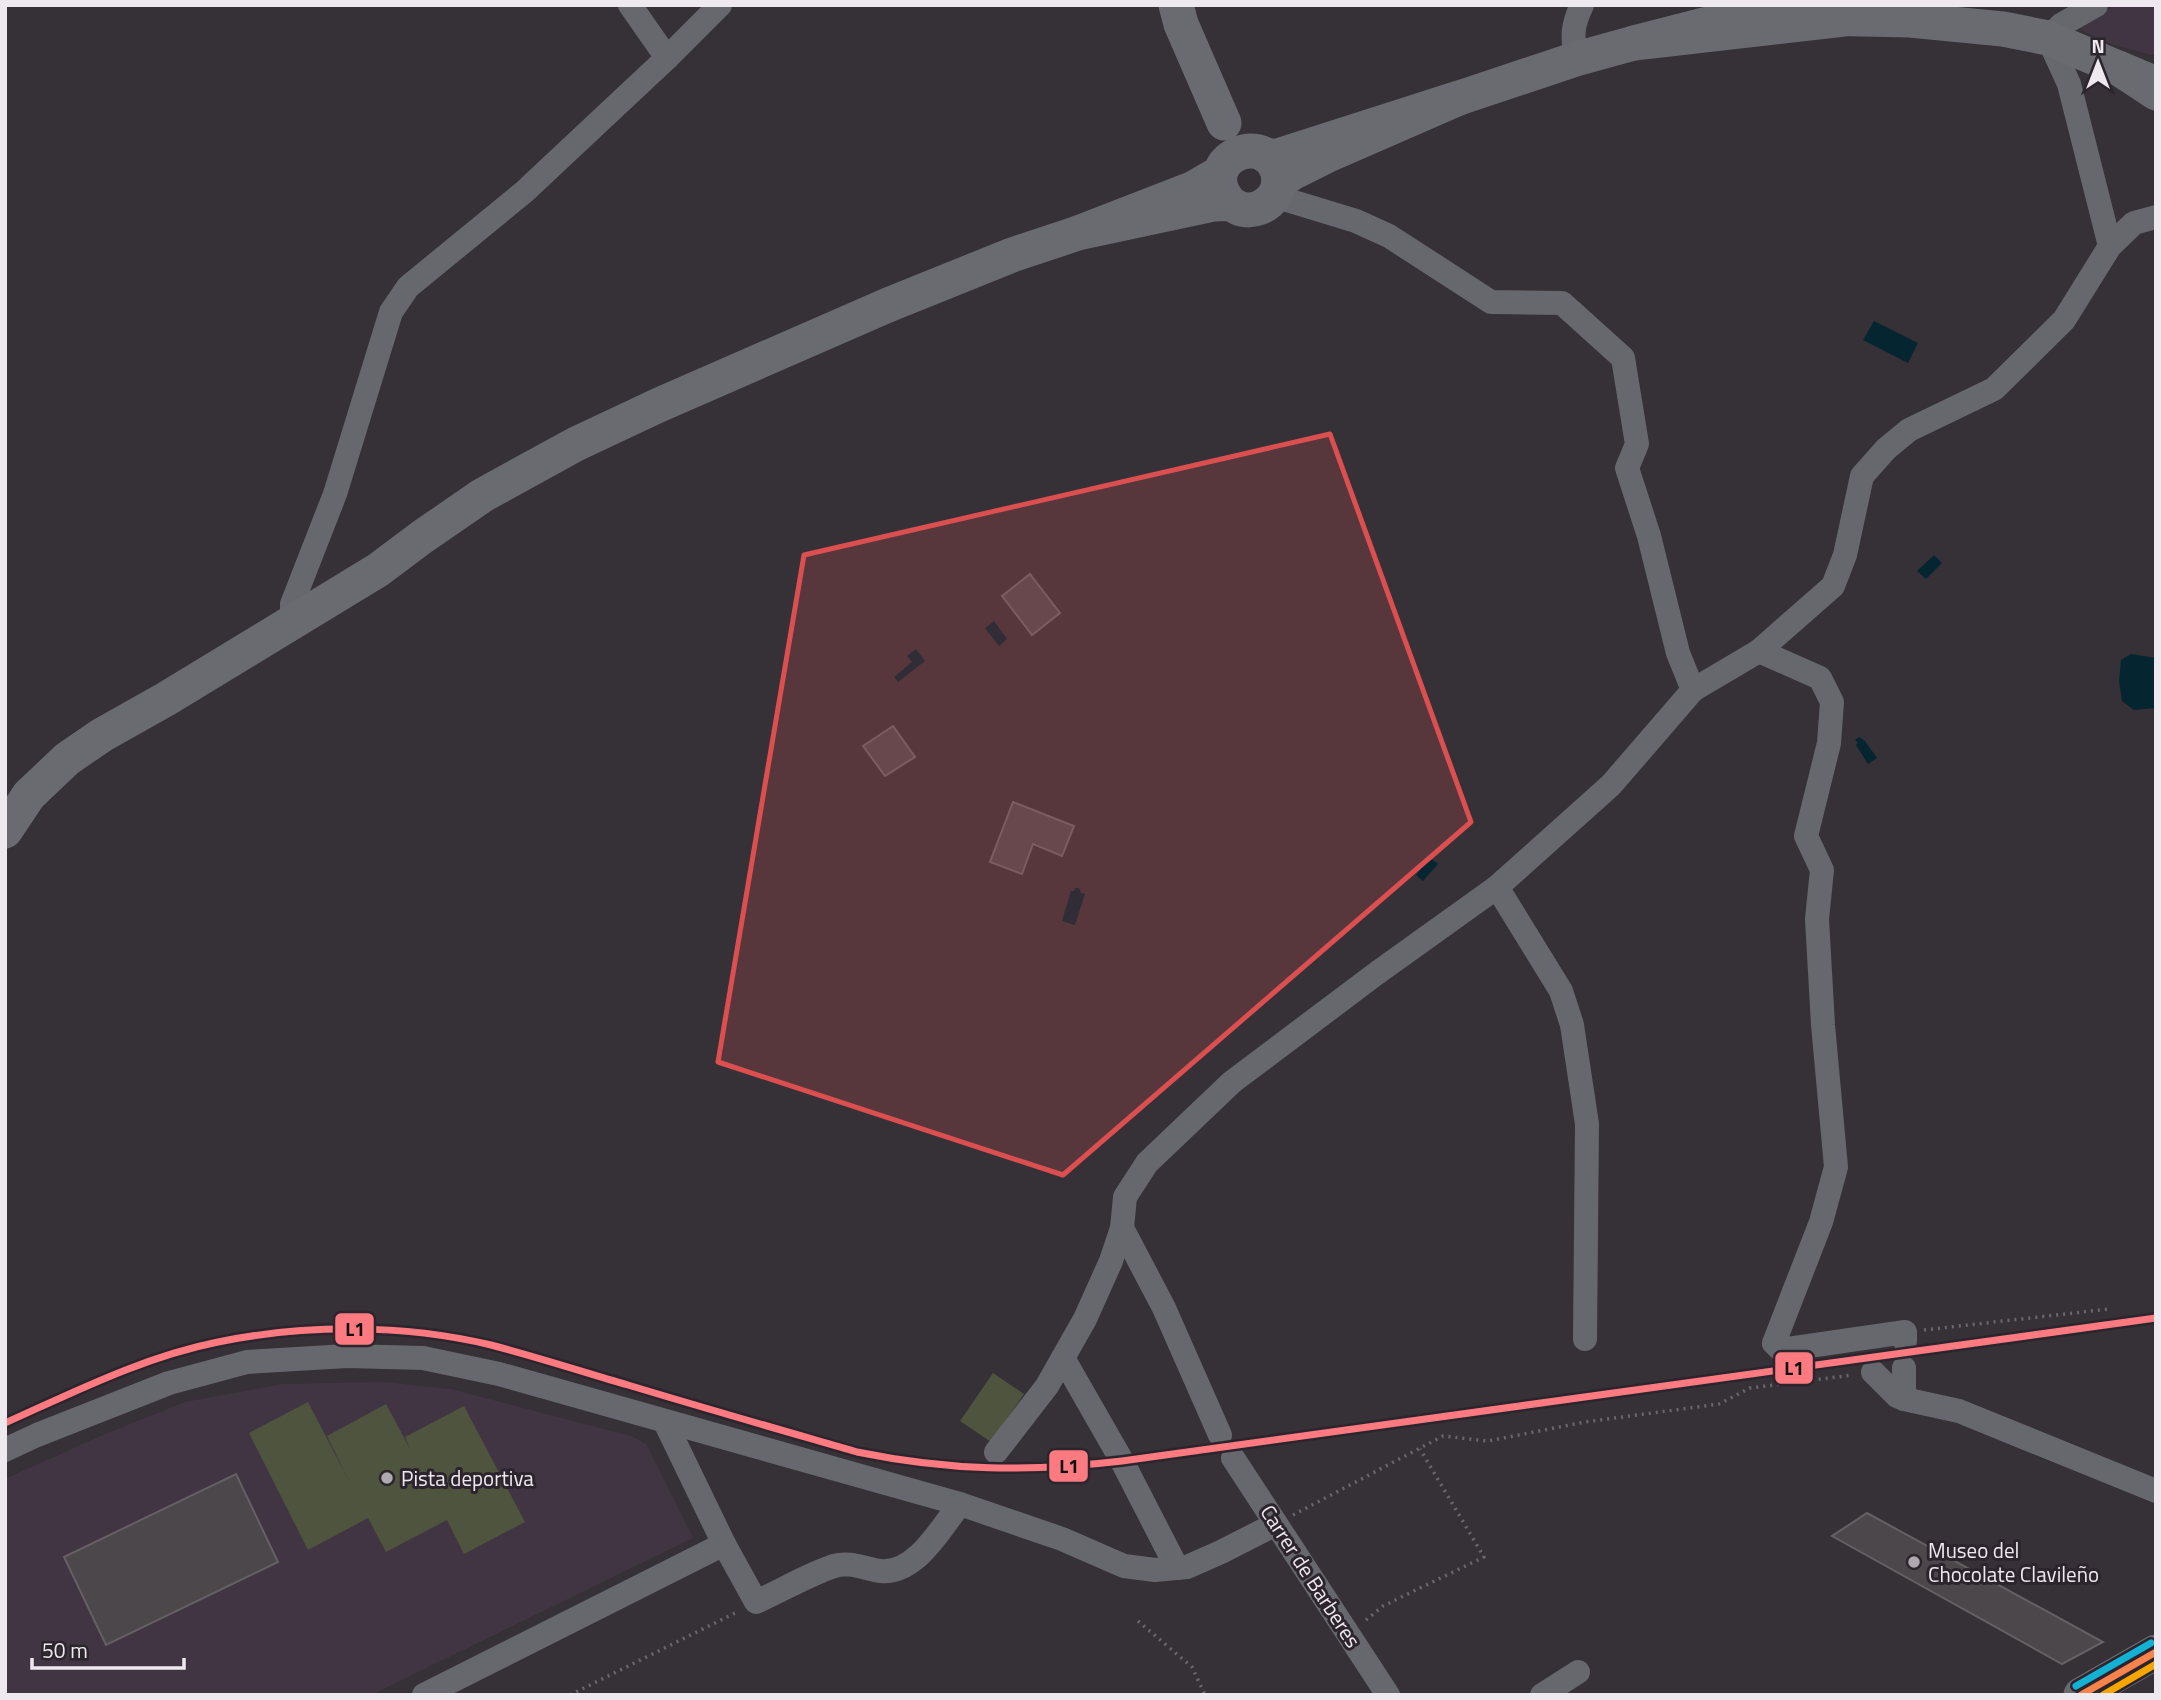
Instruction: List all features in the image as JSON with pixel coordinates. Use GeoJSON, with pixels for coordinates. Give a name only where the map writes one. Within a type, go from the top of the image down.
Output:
{"type":"FeatureCollection","features":[{"type":"Feature","properties":{"kind":"main road"},"geometry":{"type":"LineString","coordinates":[[1176,5],[1181,24],[1249,175]]}},
{"type":"Feature","properties":{"kind":"main road"},"geometry":{"type":"LineString","coordinates":[[5,831],[29,795],[67,758],[378,570],[483,495],[576,444],[888,305],[1012,255],[1078,233],[1194,188],[1326,156],[1459,98],[1576,59],[1712,23],[1763,17],[1910,20],[1963,24],[2048,38],[2156,84]]}},
{"type":"Feature","properties":{"kind":"main road"},"geometry":{"type":"LineString","coordinates":[[2118,68],[2156,93]]}},
{"type":"Feature","properties":{"kind":"main road"},"geometry":{"type":"LineString","coordinates":[[2081,1695],[2156,1652]]}},
{"type":"Feature","properties":{"kind":"street"},"geometry":{"type":"LineString","coordinates":[[630,5],[667,58]]}},
{"type":"Feature","properties":{"kind":"street"},"geometry":{"type":"LineString","coordinates":[[292,623],[292,604],[335,494],[391,312],[399,298],[408,287],[524,192],[720,5]]}},
{"type":"Feature","properties":{"kind":"street"},"geometry":{"type":"LineString","coordinates":[[1576,59],[1572,40],[1574,22],[1583,5]]}},
{"type":"Feature","properties":{"kind":"street"},"geometry":{"type":"LineString","coordinates":[[2096,5],[2061,25],[2048,38],[2069,84],[2110,246]]}},
{"type":"Feature","properties":{"kind":"street"},"geometry":{"type":"LineString","coordinates":[[1249,175],[1314,210],[1356,221],[1389,236],[1491,302],[1562,303],[1623,358],[1637,444],[1627,468],[1650,536],[1678,653],[1693,690]]}},
{"type":"Feature","properties":{"kind":"street"},"geometry":{"type":"LineString","coordinates":[[996,1452],[1046,1386],[1102,1284],[1122,1228],[1125,1197],[1147,1163],[1232,1082],[1497,887],[1611,785],[1693,690],[1759,651],[1833,586],[1845,555],[1862,476],[1886,449],[1909,430],[1994,389],[2064,320],[2110,246],[2134,223],[2156,217]]}},
{"type":"Feature","properties":{"kind":"street"},"geometry":{"type":"LineString","coordinates":[[1759,651],[1820,678],[1832,702],[1829,743],[1806,836],[1822,870],[1817,919],[1823,1025],[1836,1167],[1821,1222],[1774,1343],[1781,1350],[1905,1336]]}},
{"type":"Feature","properties":{"kind":"street"},"geometry":{"type":"LineString","coordinates":[[1497,887],[1561,991],[1572,1025],[1587,1124],[1585,1339]]}},
{"type":"Feature","properties":{"kind":"street"},"geometry":{"type":"LineString","coordinates":[[1122,1228],[1164,1308],[1220,1435]]}},
{"type":"Feature","properties":{"kind":"street"},"geometry":{"type":"LineString","coordinates":[[5,1450],[169,1383],[247,1362],[347,1356],[423,1358],[499,1374],[960,1504],[1062,1539],[1124,1566],[1155,1570],[1186,1567],[1276,1524]]}},
{"type":"Feature","properties":{"kind":"street"},"geometry":{"type":"LineString","coordinates":[[1063,1358],[1122,1461],[1177,1568]]}},
{"type":"Feature","properties":{"kind":"street"},"geometry":{"type":"LineString","coordinates":[[1903,1399],[1904,1368]]}},
{"type":"Feature","properties":{"kind":"street"},"geometry":{"type":"LineString","coordinates":[[1873,1372],[1903,1399],[1958,1411],[2156,1491]]}},
{"type":"Feature","properties":{"kind":"street"},"geometry":{"type":"LineString","coordinates":[[665,1422],[755,1602],[836,1565],[860,1565],[879,1571],[896,1571],[917,1557],[960,1504]]}},
{"type":"Feature","properties":{"kind":"street","name":"Carrer de Barberes"},"geometry":{"type":"LineString","coordinates":[[1233,1458],[1388,1695]]}},
{"type":"Feature","properties":{"kind":"street"},"geometry":{"type":"LineString","coordinates":[[424,1695],[724,1544]]}},
{"type":"Feature","properties":{"kind":"street"},"geometry":{"type":"LineString","coordinates":[[1542,1695],[1578,1672]]}},
{"type":"Feature","properties":{"kind":"path"},"geometry":{"type":"LineString","coordinates":[[1905,1336],[2109,1309]]}},
{"type":"Feature","properties":{"kind":"path"},"geometry":{"type":"LineString","coordinates":[[1276,1524],[1443,1436],[1488,1441],[1586,1422],[1719,1404],[1750,1388],[1873,1372]]}},
{"type":"Feature","properties":{"kind":"path"},"geometry":{"type":"LineString","coordinates":[[1349,1634],[1383,1606],[1484,1557],[1420,1449]]}},
{"type":"Feature","properties":{"kind":"path"},"geometry":{"type":"LineString","coordinates":[[570,1695],[755,1602]]}},
{"type":"Feature","properties":{"kind":"path"},"geometry":{"type":"LineString","coordinates":[[1138,1621],[1192,1667],[1205,1695]]}},
{"type":"Feature","properties":{"kind":"highlighted area"},"geometry":{"type":"Polygon","coordinates":[[[1330,434],[1471,822],[1063,1175],[718,1062],[804,555],[1330,434]]]}},
{"type":"Feature","properties":{"kind":"shaded area"},"geometry":{"type":"Polygon","coordinates":[[[2115,5],[2156,5],[2156,56],[2111,44],[2081,30],[2081,24],[2115,5]]]}},
{"type":"Feature","properties":{"kind":"shaded area"},"geometry":{"type":"Polygon","coordinates":[[[382,1382],[451,1389],[634,1437],[646,1444],[693,1538],[371,1695],[5,1695],[5,1479],[185,1402],[283,1384],[382,1382]]]}},
{"type":"Feature","properties":{"kind":"green space"},"geometry":{"type":"Polygon","coordinates":[[[993,1373],[1024,1394],[991,1442],[960,1421],[993,1373]]]}},
{"type":"Feature","properties":{"kind":"green space"},"geometry":{"type":"Polygon","coordinates":[[[308,1402],[349,1481],[327,1436],[386,1404],[410,1449],[405,1437],[464,1406],[525,1522],[464,1554],[447,1520],[386,1552],[368,1518],[308,1550],[249,1433],[308,1402]]]}},
{"type":"Feature","properties":{"kind":"water"},"geometry":{"type":"Polygon","coordinates":[[[1874,321],[1918,343],[1908,363],[1863,340],[1874,321]]]}},
{"type":"Feature","properties":{"kind":"water"},"geometry":{"type":"Polygon","coordinates":[[[1934,555],[1942,563],[1926,579],[1917,571],[1934,555]]]}},
{"type":"Feature","properties":{"kind":"water"},"geometry":{"type":"Polygon","coordinates":[[[994,621],[1007,639],[999,646],[985,628],[994,621]]]}},
{"type":"Feature","properties":{"kind":"water"},"geometry":{"type":"Polygon","coordinates":[[[916,649],[925,661],[898,682],[894,677],[912,662],[907,656],[916,649]]]}},
{"type":"Feature","properties":{"kind":"water"},"geometry":{"type":"Polygon","coordinates":[[[2131,654],[2156,658],[2156,708],[2134,710],[2122,701],[2119,681],[2121,660],[2131,654]]]}},
{"type":"Feature","properties":{"kind":"water"},"geometry":{"type":"Polygon","coordinates":[[[1859,737],[1877,758],[1868,764],[1856,745],[1858,743],[1855,740],[1859,737]]]}},
{"type":"Feature","properties":{"kind":"water"},"geometry":{"type":"Polygon","coordinates":[[[1430,858],[1438,864],[1423,881],[1416,875],[1430,858]]]}},
{"type":"Feature","properties":{"kind":"water"},"geometry":{"type":"Polygon","coordinates":[[[1075,888],[1085,894],[1075,925],[1062,921],[1071,891],[1075,888]]]}},
{"type":"Feature","properties":{"kind":"building"},"geometry":{"type":"Polygon","coordinates":[[[1030,574],[1060,613],[1032,635],[1002,596],[1030,574]]]}},
{"type":"Feature","properties":{"kind":"building"},"geometry":{"type":"Polygon","coordinates":[[[893,726],[915,757],[885,776],[863,746],[893,726]]]}},
{"type":"Feature","properties":{"kind":"building"},"geometry":{"type":"Polygon","coordinates":[[[1013,802],[1074,826],[1062,856],[1033,844],[1022,874],[990,862],[1013,802]]]}},
{"type":"Feature","properties":{"kind":"building"},"geometry":{"type":"Polygon","coordinates":[[[236,1474],[278,1562],[106,1645],[64,1557],[236,1474]]]}},
{"type":"Feature","properties":{"kind":"building"},"geometry":{"type":"Polygon","coordinates":[[[1867,1513],[2103,1642],[2062,1664],[1832,1536],[1867,1513]]]}},
{"type":"Feature","properties":{"kind":"transit line","name":"L1"},"geometry":{"type":"LineString","coordinates":[[5,1423],[136,1366],[218,1342],[285,1332],[389,1330],[424,1333],[491,1345],[857,1452],[957,1466],[1054,1467],[1122,1461],[2156,1318]]}},
{"type":"Feature","properties":{"kind":"transit line"},"geometry":{"type":"LineString","coordinates":[[2076,1686],[2151,1643]]}},
{"type":"Feature","properties":{"kind":"transit line"},"geometry":{"type":"LineString","coordinates":[[2081,1695],[2156,1652]]}},
{"type":"Feature","properties":{"kind":"transit line"},"geometry":{"type":"LineString","coordinates":[[2103,1695],[2156,1664]]}},
{"type":"Feature","properties":{"kind":"place","name":"Pista deportiva"},"geometry":{"type":"Point","coordinates":[387,1478]}},
{"type":"Feature","properties":{"kind":"place","name":"Museo del Chocolate Clavileño"},"geometry":{"type":"Point","coordinates":[1914,1562]}}]}
